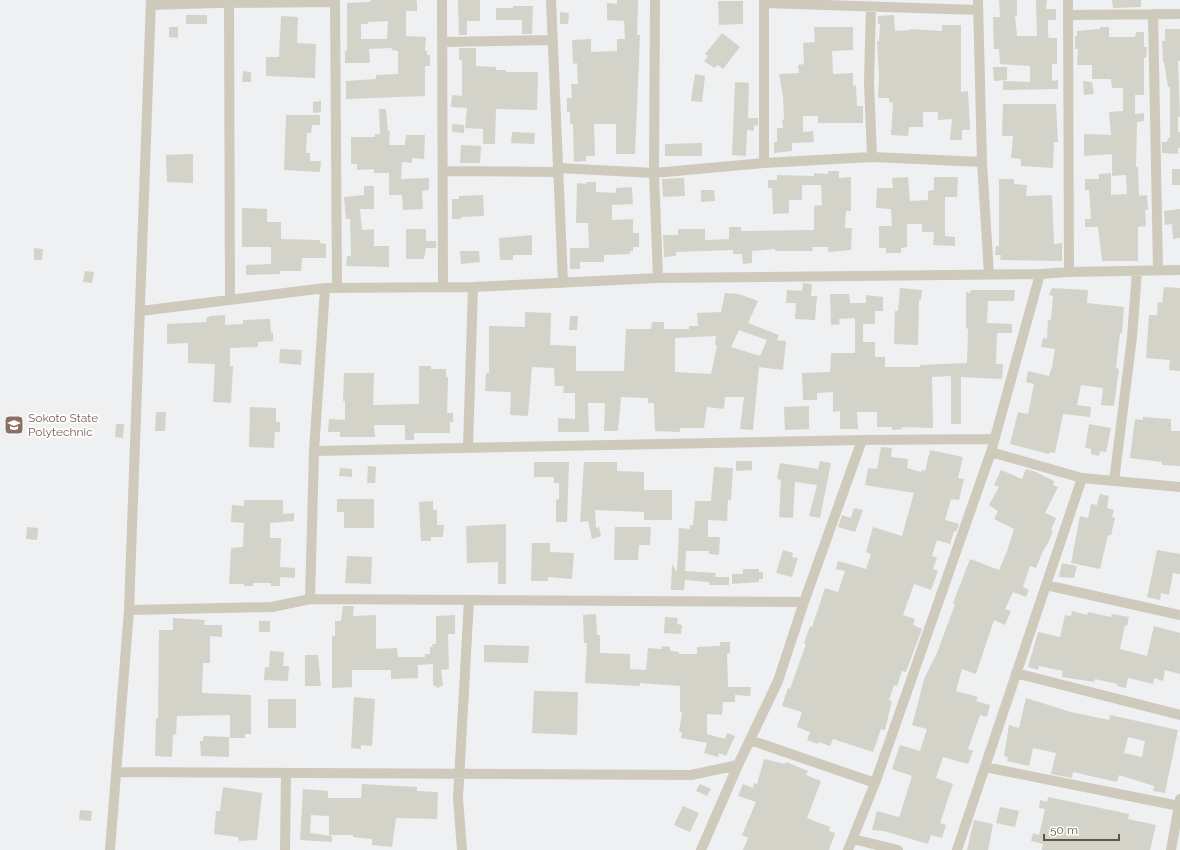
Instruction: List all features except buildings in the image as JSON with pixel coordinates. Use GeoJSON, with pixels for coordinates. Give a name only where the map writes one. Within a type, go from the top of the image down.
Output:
{"type":"FeatureCollection","features":[{"type":"Feature","properties":{"kind":"street"},"geometry":{"type":"LineString","coordinates":[[442,0],[443,287]]}},
{"type":"Feature","properties":{"kind":"street"},"geometry":{"type":"LineString","coordinates":[[551,0],[562,283]]}},
{"type":"Feature","properties":{"kind":"street"},"geometry":{"type":"LineString","coordinates":[[655,0],[654,173],[658,278]]}},
{"type":"Feature","properties":{"kind":"street"},"geometry":{"type":"LineString","coordinates":[[1068,0],[1068,272]]}},
{"type":"Feature","properties":{"kind":"street"},"geometry":{"type":"LineString","coordinates":[[229,1],[230,299]]}},
{"type":"Feature","properties":{"kind":"street"},"geometry":{"type":"LineString","coordinates":[[110,850],[129,610],[151,3],[335,1],[337,287]]}},
{"type":"Feature","properties":{"kind":"street"},"geometry":{"type":"LineString","coordinates":[[764,163],[764,2],[871,7],[978,5],[982,162],[989,274]]}},
{"type":"Feature","properties":{"kind":"street"},"geometry":{"type":"LineString","coordinates":[[871,7],[869,82],[872,157]]}},
{"type":"Feature","properties":{"kind":"street"},"geometry":{"type":"LineString","coordinates":[[1153,14],[1158,269]]}},
{"type":"Feature","properties":{"kind":"street"},"geometry":{"type":"LineString","coordinates":[[1068,15],[1180,14]]}},
{"type":"Feature","properties":{"kind":"street"},"geometry":{"type":"LineString","coordinates":[[443,42],[552,40]]}},
{"type":"Feature","properties":{"kind":"street"},"geometry":{"type":"LineString","coordinates":[[443,171],[558,170],[654,173],[764,163],[872,157],[982,162]]}},
{"type":"Feature","properties":{"kind":"street"},"geometry":{"type":"LineString","coordinates":[[141,311],[337,287],[473,287],[658,278],[1040,274],[1158,269],[1180,270]]}},
{"type":"Feature","properties":{"kind":"street"},"geometry":{"type":"LineString","coordinates":[[1114,481],[1132,337],[1137,271]]}},
{"type":"Feature","properties":{"kind":"street"},"geometry":{"type":"LineString","coordinates":[[848,850],[875,783],[991,452],[1040,274]]}},
{"type":"Feature","properties":{"kind":"street"},"geometry":{"type":"LineString","coordinates":[[468,447],[473,287]]}},
{"type":"Feature","properties":{"kind":"street"},"geometry":{"type":"LineString","coordinates":[[310,599],[314,451],[325,288]]}},
{"type":"Feature","properties":{"kind":"street"},"geometry":{"type":"LineString","coordinates":[[314,451],[862,440],[994,439]]}},
{"type":"Feature","properties":{"kind":"street"},"geometry":{"type":"LineString","coordinates":[[701,850],[738,765],[778,681],[804,602],[862,440]]}},
{"type":"Feature","properties":{"kind":"street"},"geometry":{"type":"LineString","coordinates":[[991,452],[1082,478],[1180,487]]}},
{"type":"Feature","properties":{"kind":"street"},"geometry":{"type":"LineString","coordinates":[[957,850],[1082,478]]}},
{"type":"Feature","properties":{"kind":"street"},"geometry":{"type":"LineString","coordinates":[[1046,585],[1180,615]]}},
{"type":"Feature","properties":{"kind":"street"},"geometry":{"type":"LineString","coordinates":[[129,610],[272,607],[310,599],[804,602]]}},
{"type":"Feature","properties":{"kind":"street"},"geometry":{"type":"LineString","coordinates":[[462,850],[458,798],[469,600]]}},
{"type":"Feature","properties":{"kind":"street"},"geometry":{"type":"LineString","coordinates":[[1016,673],[1180,716]]}},
{"type":"Feature","properties":{"kind":"street"},"geometry":{"type":"LineString","coordinates":[[750,740],[875,783]]}},
{"type":"Feature","properties":{"kind":"street"},"geometry":{"type":"LineString","coordinates":[[117,772],[691,775],[738,765]]}},
{"type":"Feature","properties":{"kind":"street"},"geometry":{"type":"LineString","coordinates":[[985,767],[1179,802],[1172,850]]}},
{"type":"Feature","properties":{"kind":"street"},"geometry":{"type":"LineString","coordinates":[[285,850],[286,774]]}},
{"type":"Feature","properties":{"kind":"street"},"geometry":{"type":"LineString","coordinates":[[852,839],[898,850]]}},
{"type":"Feature","properties":{"kind":"place","name":"Sokoto State Polytechnic"},"geometry":{"type":"Point","coordinates":[14,425]}}]}
